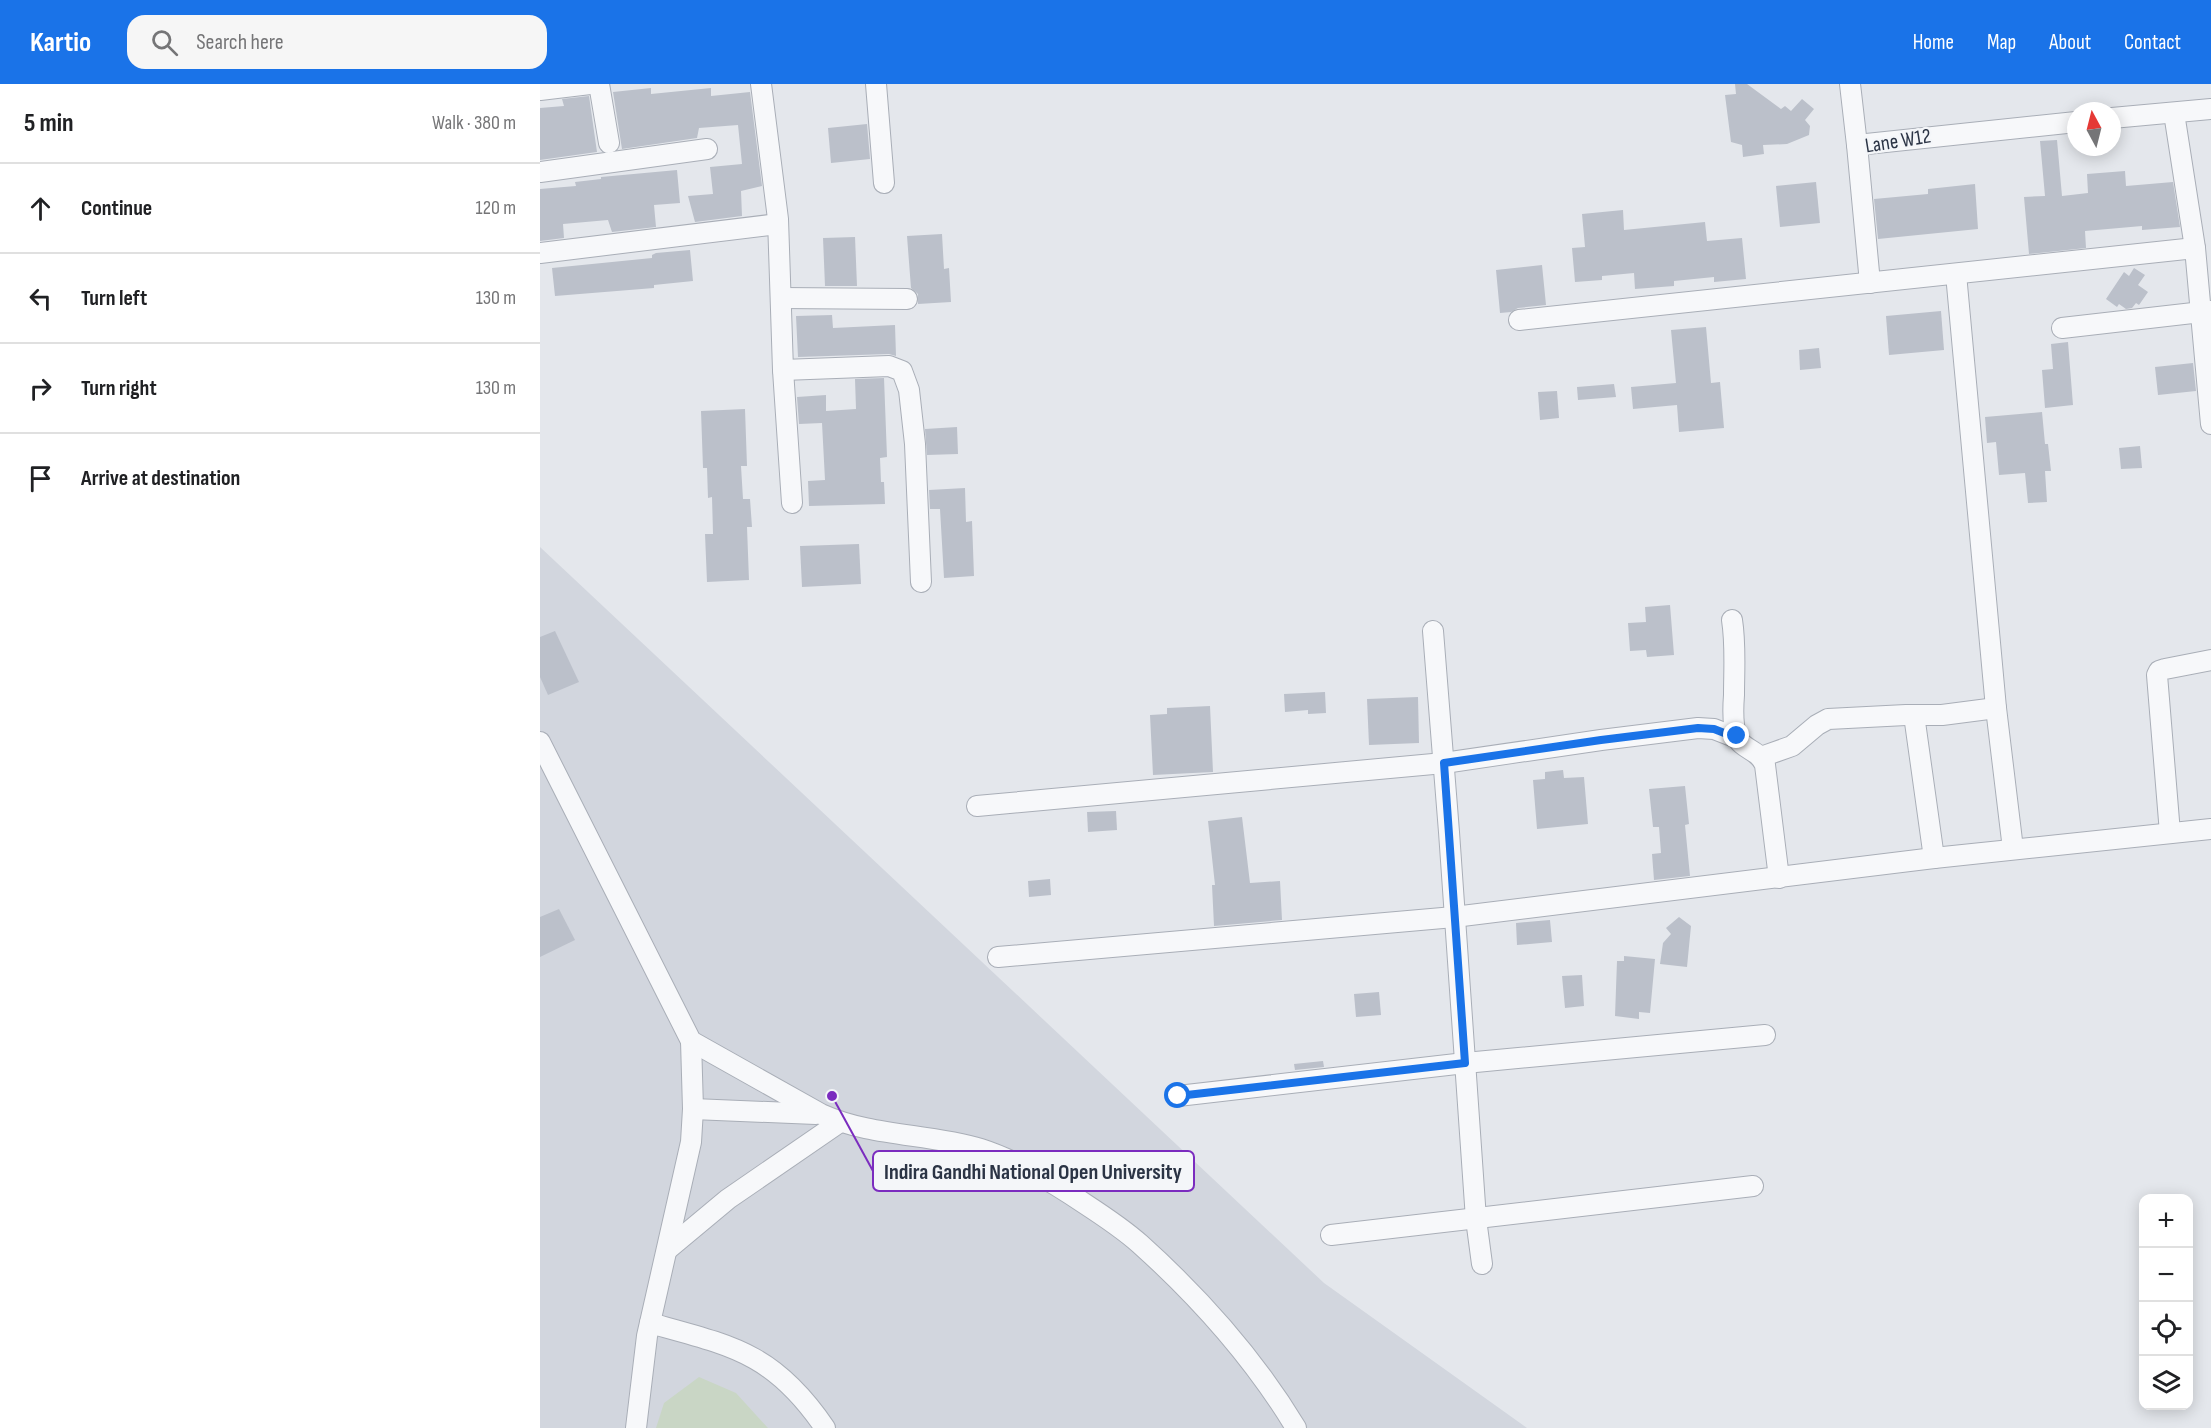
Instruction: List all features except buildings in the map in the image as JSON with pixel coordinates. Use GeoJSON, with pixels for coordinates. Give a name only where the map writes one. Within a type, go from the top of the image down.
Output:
{"type":"FeatureCollection","features":[{"type":"Feature","properties":{"kind":"street"},"geometry":{"type":"LineString","coordinates":[[540,90],[590,84]]}},
{"type":"Feature","properties":{"kind":"street"},"geometry":{"type":"LineString","coordinates":[[599,84],[609,143]]}},
{"type":"Feature","properties":{"kind":"street"},"geometry":{"type":"LineString","coordinates":[[760,84],[778,224],[783,370],[792,503]]}},
{"type":"Feature","properties":{"kind":"street"},"geometry":{"type":"LineString","coordinates":[[876,84],[884,183]]}},
{"type":"Feature","properties":{"kind":"street"},"geometry":{"type":"LineString","coordinates":[[1850,84],[1857,144]]}},
{"type":"Feature","properties":{"kind":"street"},"geometry":{"type":"LineString","coordinates":[[2121,117],[2211,109]]}},
{"type":"Feature","properties":{"kind":"street"},"geometry":{"type":"LineString","coordinates":[[2174,113],[2206,311],[2211,424]]}},
{"type":"Feature","properties":{"kind":"street","name":"Lane W12"},"geometry":{"type":"LineString","coordinates":[[1870,283],[1857,144],[2067,123]]}},
{"type":"Feature","properties":{"kind":"street"},"geometry":{"type":"LineString","coordinates":[[540,172],[707,149]]}},
{"type":"Feature","properties":{"kind":"street"},"geometry":{"type":"LineString","coordinates":[[540,254],[778,224]]}},
{"type":"Feature","properties":{"kind":"street"},"geometry":{"type":"LineString","coordinates":[[1519,320],[2195,248]]}},
{"type":"Feature","properties":{"kind":"street"},"geometry":{"type":"LineString","coordinates":[[1956,274],[1996,708],[2013,849]]}},
{"type":"Feature","properties":{"kind":"street"},"geometry":{"type":"LineString","coordinates":[[781,298],[907,298]]}},
{"type":"Feature","properties":{"kind":"street"},"geometry":{"type":"LineString","coordinates":[[2062,328],[2206,311]]}},
{"type":"Feature","properties":{"kind":"street"},"geometry":{"type":"LineString","coordinates":[[783,370],[889,366],[902,371],[909,390],[915,444],[921,582]]}},
{"type":"Feature","properties":{"kind":"street"},"geometry":{"type":"LineString","coordinates":[[1732,620],[1735,639],[1734,704],[1737,738]]}},
{"type":"Feature","properties":{"kind":"street"},"geometry":{"type":"LineString","coordinates":[[1433,631],[1476,1219],[1482,1264]]}},
{"type":"Feature","properties":{"kind":"street"},"geometry":{"type":"LineString","coordinates":[[2170,833],[2157,675],[2159,671],[2165,669],[2211,660]]}},
{"type":"Feature","properties":{"kind":"street"},"geometry":{"type":"LineString","coordinates":[[1761,756],[1792,746],[1817,725],[1828,719],[1942,715],[1996,708]]}},
{"type":"Feature","properties":{"kind":"street"},"geometry":{"type":"LineString","coordinates":[[1914,715],[1934,858]]}},
{"type":"Feature","properties":{"kind":"street"},"geometry":{"type":"LineString","coordinates":[[977,806],[1444,763],[1601,740],[1698,728],[1714,729],[1737,738],[1761,756],[1767,771],[1779,878]]}},
{"type":"Feature","properties":{"kind":"street"},"geometry":{"type":"LineString","coordinates":[[540,742],[691,1041],[693,1109],[691,1142],[650,1323],[636,1428]]}},
{"type":"Feature","properties":{"kind":"street"},"geometry":{"type":"LineString","coordinates":[[998,957],[1454,917],[1934,858],[2211,829]]}},
{"type":"Feature","properties":{"kind":"street"},"geometry":{"type":"LineString","coordinates":[[1178,1096],[1465,1063],[1765,1035]]}},
{"type":"Feature","properties":{"kind":"street"},"geometry":{"type":"LineString","coordinates":[[691,1041],[821,1114],[866,1129],[954,1142],[981,1149],[1031,1171],[1102,1215],[1139,1243],[1208,1312],[1249,1361],[1296,1428]]}},
{"type":"Feature","properties":{"kind":"street"},"geometry":{"type":"LineString","coordinates":[[693,1109],[821,1114]]}},
{"type":"Feature","properties":{"kind":"street"},"geometry":{"type":"LineString","coordinates":[[668,1249],[728,1199],[840,1122]]}},
{"type":"Feature","properties":{"kind":"street"},"geometry":{"type":"LineString","coordinates":[[1331,1235],[1754,1186]]}},
{"type":"Feature","properties":{"kind":"street"},"geometry":{"type":"LineString","coordinates":[[650,1323],[739,1349],[766,1364],[792,1385],[809,1404],[825,1428]]}},
{"type":"Feature","properties":{"kind":"shaded area"},"geometry":{"type":"Polygon","coordinates":[[[540,547],[1324,1283],[1527,1428],[540,1428],[540,547]]]}},
{"type":"Feature","properties":{"kind":"green space"},"geometry":{"type":"Polygon","coordinates":[[[699,1377],[736,1393],[768,1428],[656,1428],[664,1403],[699,1377]]]}},
{"type":"Feature","properties":{"kind":"place","name":"Indira Gandhi National Open University"},"geometry":{"type":"Point","coordinates":[832,1096]}},
{"type":"Feature","properties":{"kind":"route"},"geometry":{"type":"LineString","coordinates":[[1178,1096],[1465,1063],[1444,763],[1698,728],[1714,729],[1737,738],[1737,736]]}}]}
